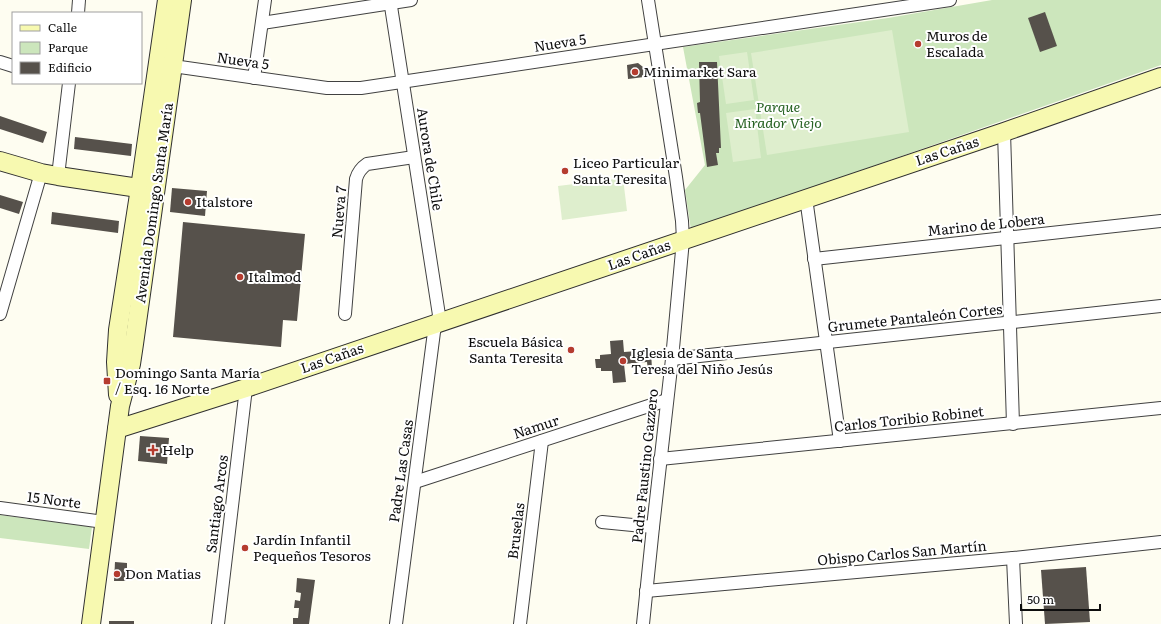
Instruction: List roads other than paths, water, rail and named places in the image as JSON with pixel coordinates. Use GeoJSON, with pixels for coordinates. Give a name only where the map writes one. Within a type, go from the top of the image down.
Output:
{"type":"FeatureCollection","features":[{"type":"Feature","properties":{"kind":"street"},"geometry":{"type":"LineString","coordinates":[[78,12],[79,0]]}},
{"type":"Feature","properties":{"kind":"street","name":"Avenida Domingo Santa María"},"geometry":{"type":"LineString","coordinates":[[148,189],[167,0]]}},
{"type":"Feature","properties":{"kind":"street","name":"Avenida Domingo Santa María"},"geometry":{"type":"LineString","coordinates":[[91,624],[120,406],[116,378],[117,340],[173,66],[182,0]]}},
{"type":"Feature","properties":{"kind":"street"},"geometry":{"type":"LineString","coordinates":[[254,78],[265,0]]}},
{"type":"Feature","properties":{"kind":"street"},"geometry":{"type":"LineString","coordinates":[[262,23],[390,2],[411,0]]}},
{"type":"Feature","properties":{"kind":"street","name":"Padre Faustino Gazzero"},"geometry":{"type":"LineString","coordinates":[[643,624],[672,360],[683,240],[681,214],[648,0]]}},
{"type":"Feature","properties":{"kind":"street","name":"Nueva 5"},"geometry":{"type":"LineString","coordinates":[[173,66],[339,89],[360,88],[654,44],[910,3],[950,0]]}},
{"type":"Feature","properties":{"kind":"street","name":"Aurora de Chile"},"geometry":{"type":"LineString","coordinates":[[390,2],[439,315],[437,322]]}},
{"type":"Feature","properties":{"kind":"street"},"geometry":{"type":"LineString","coordinates":[[0,62],[12,66]]}},
{"type":"Feature","properties":{"kind":"street","name":"Las Cañas"},"geometry":{"type":"LineString","coordinates":[[117,429],[246,388],[437,322],[1004,132],[1161,77]]}},
{"type":"Feature","properties":{"kind":"street"},"geometry":{"type":"LineString","coordinates":[[0,314],[50,175],[69,84]]}},
{"type":"Feature","properties":{"kind":"street"},"geometry":{"type":"LineString","coordinates":[[1004,132],[1013,424]]}},
{"type":"Feature","properties":{"kind":"street","name":"Nueva 7"},"geometry":{"type":"LineString","coordinates":[[345,314],[356,179],[358,172],[367,164],[414,157]]}},
{"type":"Feature","properties":{"kind":"street"},"geometry":{"type":"LineString","coordinates":[[0,161],[50,175],[148,189]]}},
{"type":"Feature","properties":{"kind":"street"},"geometry":{"type":"LineString","coordinates":[[806,198],[840,441]]}},
{"type":"Feature","properties":{"kind":"street","name":"Marino de Lobera"},"geometry":{"type":"LineString","coordinates":[[814,259],[1161,221]]}},
{"type":"Feature","properties":{"kind":"street","name":"Grumete Pantaleón Cortes"},"geometry":{"type":"LineString","coordinates":[[672,360],[1161,306]]}},
{"type":"Feature","properties":{"kind":"street","name":"Padre Las Casas"},"geometry":{"type":"LineString","coordinates":[[396,624],[434,332],[437,322]]}},
{"type":"Feature","properties":{"kind":"street","name":"Santiago Arcos"},"geometry":{"type":"LineString","coordinates":[[218,624],[246,388]]}},
{"type":"Feature","properties":{"kind":"street","name":"Namur"},"geometry":{"type":"LineString","coordinates":[[414,482],[667,400]]}},
{"type":"Feature","properties":{"kind":"street","name":"Carlos Toribio Robinet"},"geometry":{"type":"LineString","coordinates":[[660,459],[1161,408]]}},
{"type":"Feature","properties":{"kind":"street","name":"Bruselas"},"geometry":{"type":"LineString","coordinates":[[520,624],[542,441]]}},
{"type":"Feature","properties":{"kind":"street","name":"15 Norte"},"geometry":{"type":"LineString","coordinates":[[0,508],[104,522]]}},
{"type":"Feature","properties":{"kind":"street"},"geometry":{"type":"LineString","coordinates":[[602,522],[653,527]]}},
{"type":"Feature","properties":{"kind":"street","name":"Obispo Carlos San Martín"},"geometry":{"type":"LineString","coordinates":[[646,591],[1013,558],[1161,542]]}},
{"type":"Feature","properties":{"kind":"street"},"geometry":{"type":"LineString","coordinates":[[1013,558],[1016,624]]}},
{"type":"Feature","properties":{"kind":"place","name":"Muros de Escalada"},"geometry":{"type":"Point","coordinates":[918,44]}},
{"type":"Feature","properties":{"kind":"place","name":"Minimarket Sara"},"geometry":{"type":"Point","coordinates":[635,72]}},
{"type":"Feature","properties":{"kind":"place","name":"Liceo Particular Santa Teresita"},"geometry":{"type":"Point","coordinates":[565,171]}},
{"type":"Feature","properties":{"kind":"place","name":"Italstore"},"geometry":{"type":"Point","coordinates":[188,202]}},
{"type":"Feature","properties":{"kind":"place","name":"Italmod"},"geometry":{"type":"Point","coordinates":[240,277]}},
{"type":"Feature","properties":{"kind":"place","name":"Escuela Básica Santa Teresita"},"geometry":{"type":"Point","coordinates":[571,350]}},
{"type":"Feature","properties":{"kind":"place","name":"Iglesia de Santa Teresa del Niño Jesús"},"geometry":{"type":"Point","coordinates":[623,361]}},
{"type":"Feature","properties":{"kind":"place","name":"Domingo Santa María / Esq. 16 Norte"},"geometry":{"type":"Point","coordinates":[107,381]}},
{"type":"Feature","properties":{"kind":"place","name":"Help"},"geometry":{"type":"Point","coordinates":[153,450]}},
{"type":"Feature","properties":{"kind":"place","name":"Jardín Infantil Pequeños Tesoros"},"geometry":{"type":"Point","coordinates":[245,548]}},
{"type":"Feature","properties":{"kind":"place","name":"Don Matias"},"geometry":{"type":"Point","coordinates":[117,574]}},
{"type":"Feature","properties":{"kind":"park label","name":"Parque Mirador Viejo"},"geometry":{"type":"Point","coordinates":[778,116]}}]}
